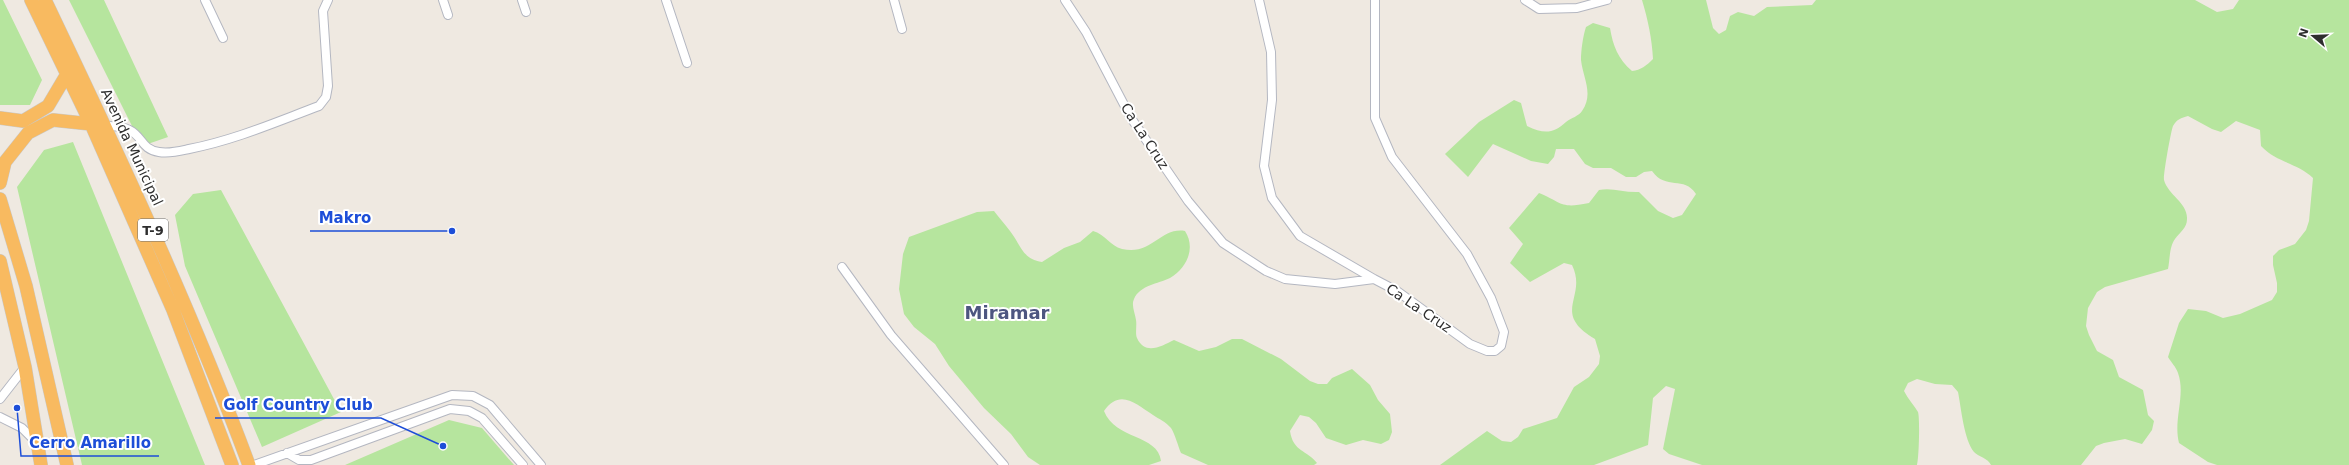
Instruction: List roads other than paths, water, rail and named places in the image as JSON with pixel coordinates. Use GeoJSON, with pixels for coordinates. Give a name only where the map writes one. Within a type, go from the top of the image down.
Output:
{"type":"FeatureCollection","features":[{"type":"Feature","properties":{"kind":"highway","name":"Avenida Municipal"},"geometry":{"type":"LineString","coordinates":[[31,0],[91,124],[173,310],[232,465]]}},
{"type":"Feature","properties":{"kind":"highway","name":"Avenida Municipal"},"geometry":{"type":"LineString","coordinates":[[45,0],[105,126],[188,308],[248,465]]}},
{"type":"Feature","properties":{"kind":"highway"},"geometry":{"type":"LineString","coordinates":[[0,118],[23,121],[48,106],[67,74]]}},
{"type":"Feature","properties":{"kind":"highway"},"geometry":{"type":"LineString","coordinates":[[0,183],[5,162],[28,133],[54,120],[91,124]]}},
{"type":"Feature","properties":{"kind":"highway"},"geometry":{"type":"LineString","coordinates":[[0,198],[26,286],[67,465]]}},
{"type":"Feature","properties":{"kind":"highway"},"geometry":{"type":"LineString","coordinates":[[0,261],[26,367],[40,462]]}},
{"type":"Feature","properties":{"kind":"street"},"geometry":{"type":"LineString","coordinates":[[205,0],[223,38]]}},
{"type":"Feature","properties":{"kind":"street"},"geometry":{"type":"LineString","coordinates":[[105,126],[126,127],[134,130],[149,149],[159,152],[171,152],[224,142],[319,106],[326,97],[328,86],[322,11],[328,0]]}},
{"type":"Feature","properties":{"kind":"street"},"geometry":{"type":"LineString","coordinates":[[443,0],[448,15]]}},
{"type":"Feature","properties":{"kind":"street"},"geometry":{"type":"LineString","coordinates":[[522,0],[526,12]]}},
{"type":"Feature","properties":{"kind":"street"},"geometry":{"type":"LineString","coordinates":[[666,0],[687,63]]}},
{"type":"Feature","properties":{"kind":"street"},"geometry":{"type":"LineString","coordinates":[[894,0],[902,29]]}},
{"type":"Feature","properties":{"kind":"street","name":"Ca La Cruz"},"geometry":{"type":"LineString","coordinates":[[1065,0],[1086,32],[1131,118],[1188,201],[1223,243],[1266,271],[1285,279],[1335,284],[1374,279],[1397,291],[1470,344],[1487,352],[1494,351],[1502,346],[1504,332],[1491,298],[1467,254],[1392,157],[1375,118],[1375,0]]}},
{"type":"Feature","properties":{"kind":"street"},"geometry":{"type":"LineString","coordinates":[[1259,0],[1271,52],[1272,100],[1264,166],[1272,198],[1300,236],[1374,279]]}},
{"type":"Feature","properties":{"kind":"street"},"geometry":{"type":"LineString","coordinates":[[1525,0],[1539,9],[1577,8],[1607,0]]}},
{"type":"Feature","properties":{"kind":"street"},"geometry":{"type":"LineString","coordinates":[[842,267],[891,334],[1001,463]]}},
{"type":"Feature","properties":{"kind":"street"},"geometry":{"type":"LineString","coordinates":[[0,399],[26,367]]}},
{"type":"Feature","properties":{"kind":"street"},"geometry":{"type":"LineString","coordinates":[[254,465],[452,395],[473,396],[490,405],[541,465]]}},
{"type":"Feature","properties":{"kind":"street"},"geometry":{"type":"LineString","coordinates":[[287,454],[299,460],[311,460],[450,410],[469,412],[482,418],[523,465]]}},
{"type":"Feature","properties":{"kind":"street"},"geometry":{"type":"LineString","coordinates":[[0,416],[22,428],[37,443]]}},
{"type":"Feature","properties":{"kind":"place","name":"Makro"},"geometry":{"type":"Point","coordinates":[452,231]}},
{"type":"Feature","properties":{"kind":"place","name":"Cerro Amarillo"},"geometry":{"type":"Point","coordinates":[17,408]}},
{"type":"Feature","properties":{"kind":"place","name":"Golf Country Club"},"geometry":{"type":"Point","coordinates":[443,446]}},
{"type":"Feature","properties":{"kind":"district","name":"Miramar"},"geometry":{"type":"Point","coordinates":[1007,312]}}]}
